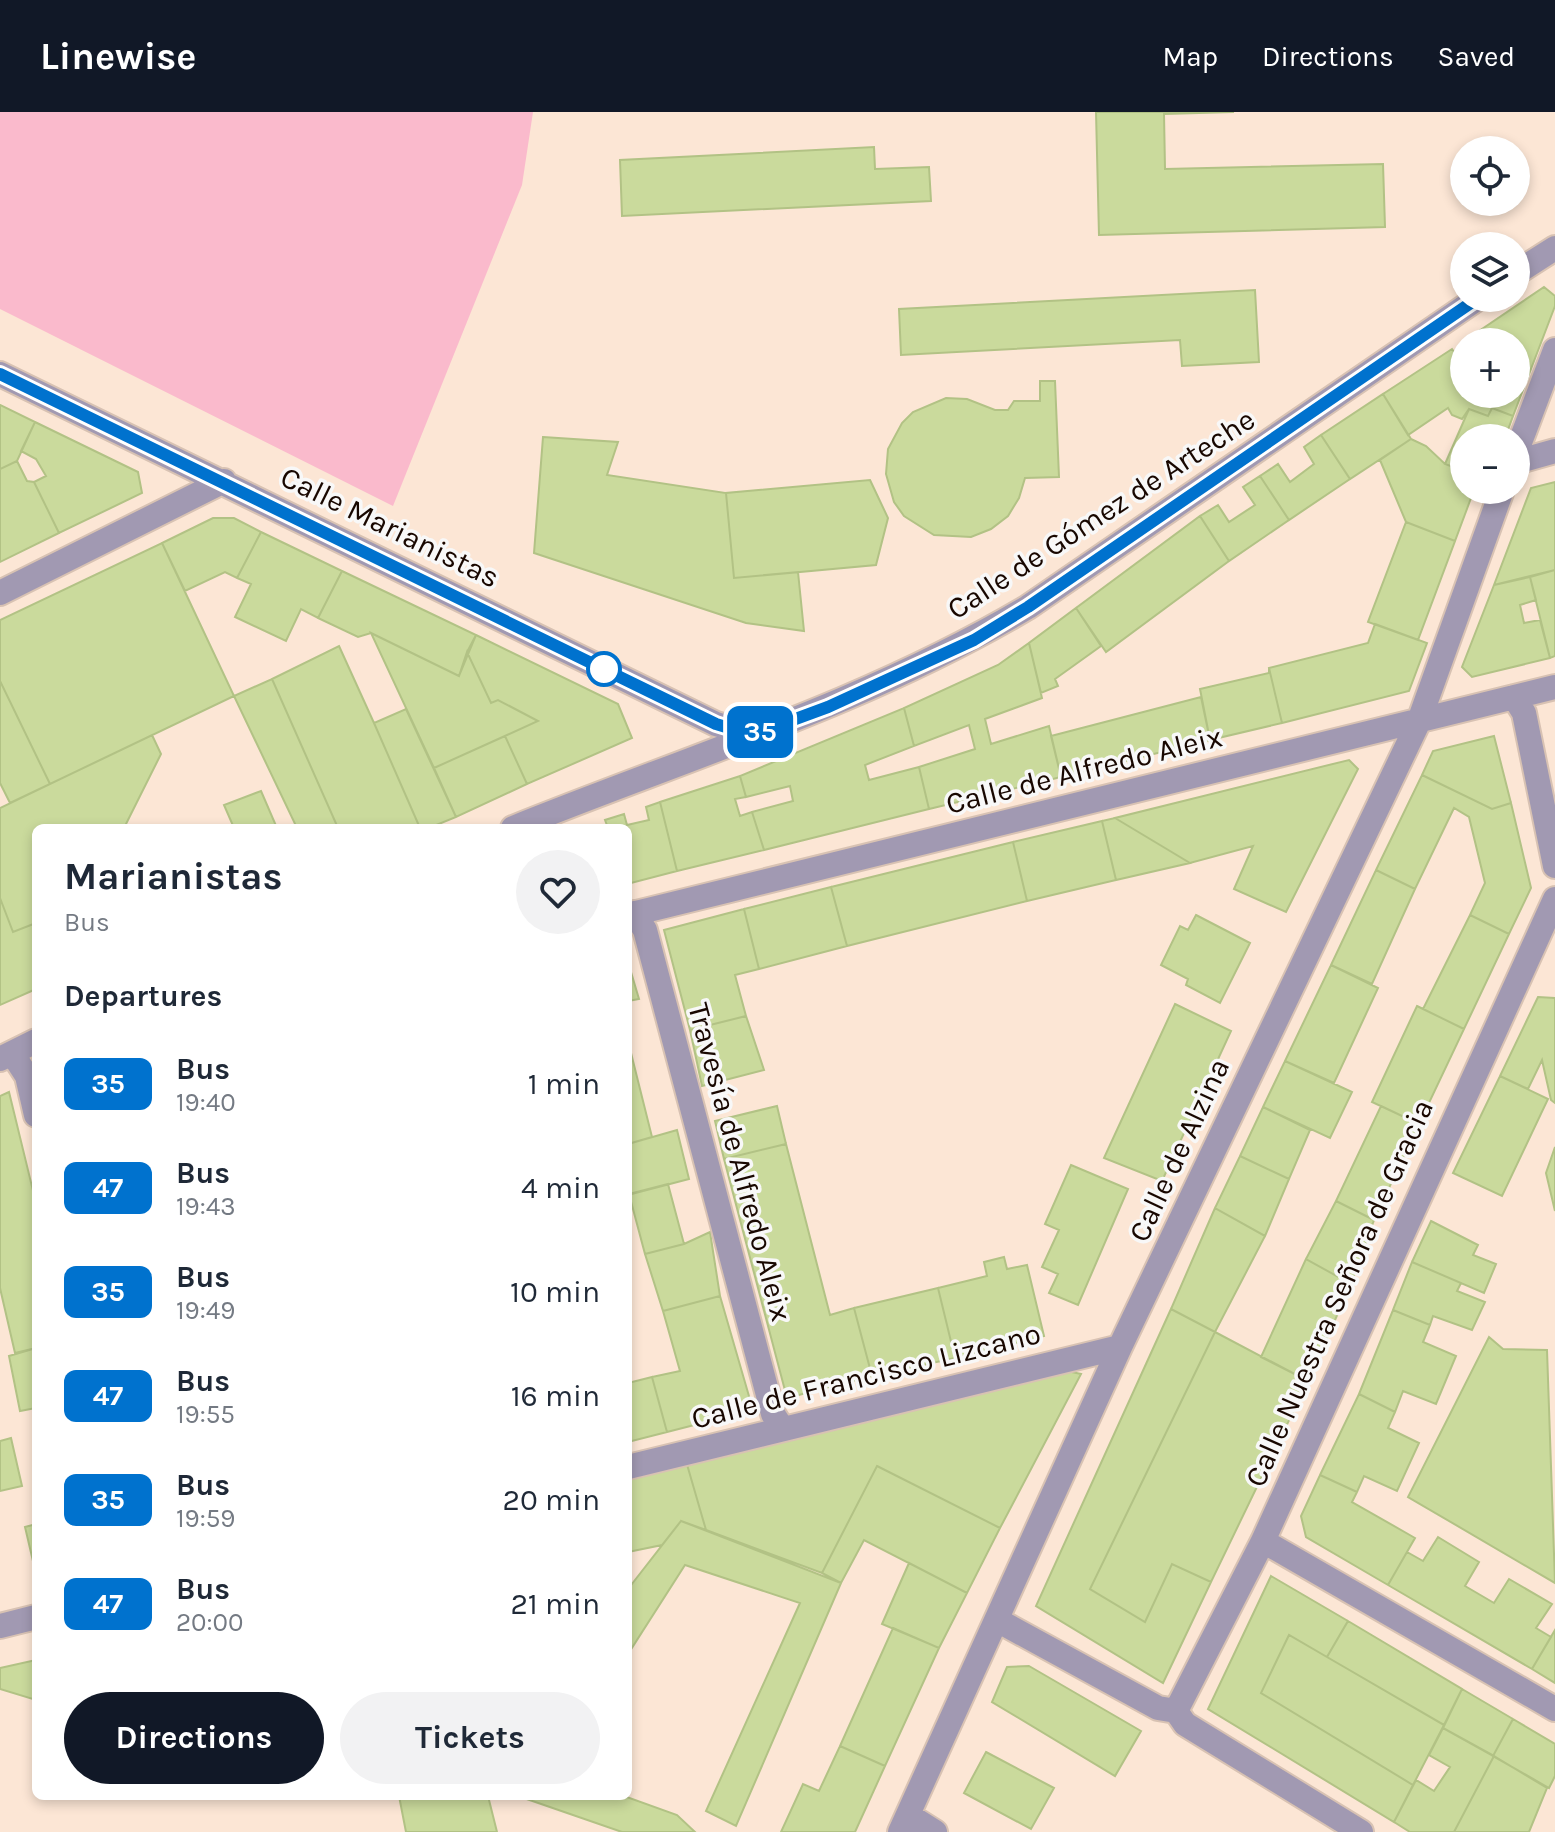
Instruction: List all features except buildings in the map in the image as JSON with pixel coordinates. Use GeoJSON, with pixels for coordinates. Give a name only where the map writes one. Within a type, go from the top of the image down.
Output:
{"type":"FeatureCollection","features":[{"type":"Feature","properties":{"kind":"street"},"geometry":{"type":"LineString","coordinates":[[1530,265],[1552,252]]}},
{"type":"Feature","properties":{"kind":"street","name":"Calle de Gómez de Arteche"},"geometry":{"type":"LineString","coordinates":[[523,824],[854,697],[974,640],[1028,607],[1458,312]]}},
{"type":"Feature","properties":{"kind":"street"},"geometry":{"type":"LineString","coordinates":[[1527,424],[1555,350]]}},
{"type":"Feature","properties":{"kind":"street","name":"Calle Marianistas"},"geometry":{"type":"LineString","coordinates":[[0,374],[716,724],[752,735]]}},
{"type":"Feature","properties":{"kind":"street"},"geometry":{"type":"LineString","coordinates":[[1530,458],[1555,451]]}},
{"type":"Feature","properties":{"kind":"street"},"geometry":{"type":"LineString","coordinates":[[0,593],[224,481]]}},
{"type":"Feature","properties":{"kind":"street","name":"Calle de Alzina"},"geometry":{"type":"LineString","coordinates":[[904,1824],[1120,1347],[1419,721],[1497,504]]}},
{"type":"Feature","properties":{"kind":"street","name":"Calle de Alfredo Aleix"},"geometry":{"type":"LineString","coordinates":[[632,914],[1555,687]]}},
{"type":"Feature","properties":{"kind":"street"},"geometry":{"type":"LineString","coordinates":[[1514,697],[1524,713],[1555,866]]}},
{"type":"Feature","properties":{"kind":"street","name":"Calle Nuestra Señora de Gracia"},"geometry":{"type":"LineString","coordinates":[[1176,1711],[1263,1541],[1555,899]]}},
{"type":"Feature","properties":{"kind":"street","name":"Travesía de Alfredo Aleix"},"geometry":{"type":"LineString","coordinates":[[632,915],[645,930],[773,1414],[782,1428]]}},
{"type":"Feature","properties":{"kind":"street"},"geometry":{"type":"LineString","coordinates":[[32,1043],[6,1056],[27,1076],[32,1098]]}},
{"type":"Feature","properties":{"kind":"street","name":"Calle de Francisco Lizcano"},"geometry":{"type":"LineString","coordinates":[[632,1466],[1120,1347]]}},
{"type":"Feature","properties":{"kind":"street"},"geometry":{"type":"LineString","coordinates":[[1263,1541],[1555,1709]]}},
{"type":"Feature","properties":{"kind":"street"},"geometry":{"type":"LineString","coordinates":[[0,1626],[32,1618]]}},
{"type":"Feature","properties":{"kind":"street"},"geometry":{"type":"LineString","coordinates":[[997,1620],[1158,1708],[1176,1711],[1185,1724],[1361,1832]]}},
{"type":"Feature","properties":{"kind":"street"},"geometry":{"type":"LineString","coordinates":[[904,1824],[935,1832]]}},
{"type":"Feature","properties":{"kind":"shaded area"},"geometry":{"type":"Polygon","coordinates":[[[0,112],[533,112],[522,185],[393,506],[0,309],[0,112]]]}},
{"type":"Feature","properties":{"kind":"bus line","name":"35"},"geometry":{"type":"LineString","coordinates":[[0,374],[716,724],[752,735],[854,697],[974,640],[1028,607],[1458,312]]}}]}
